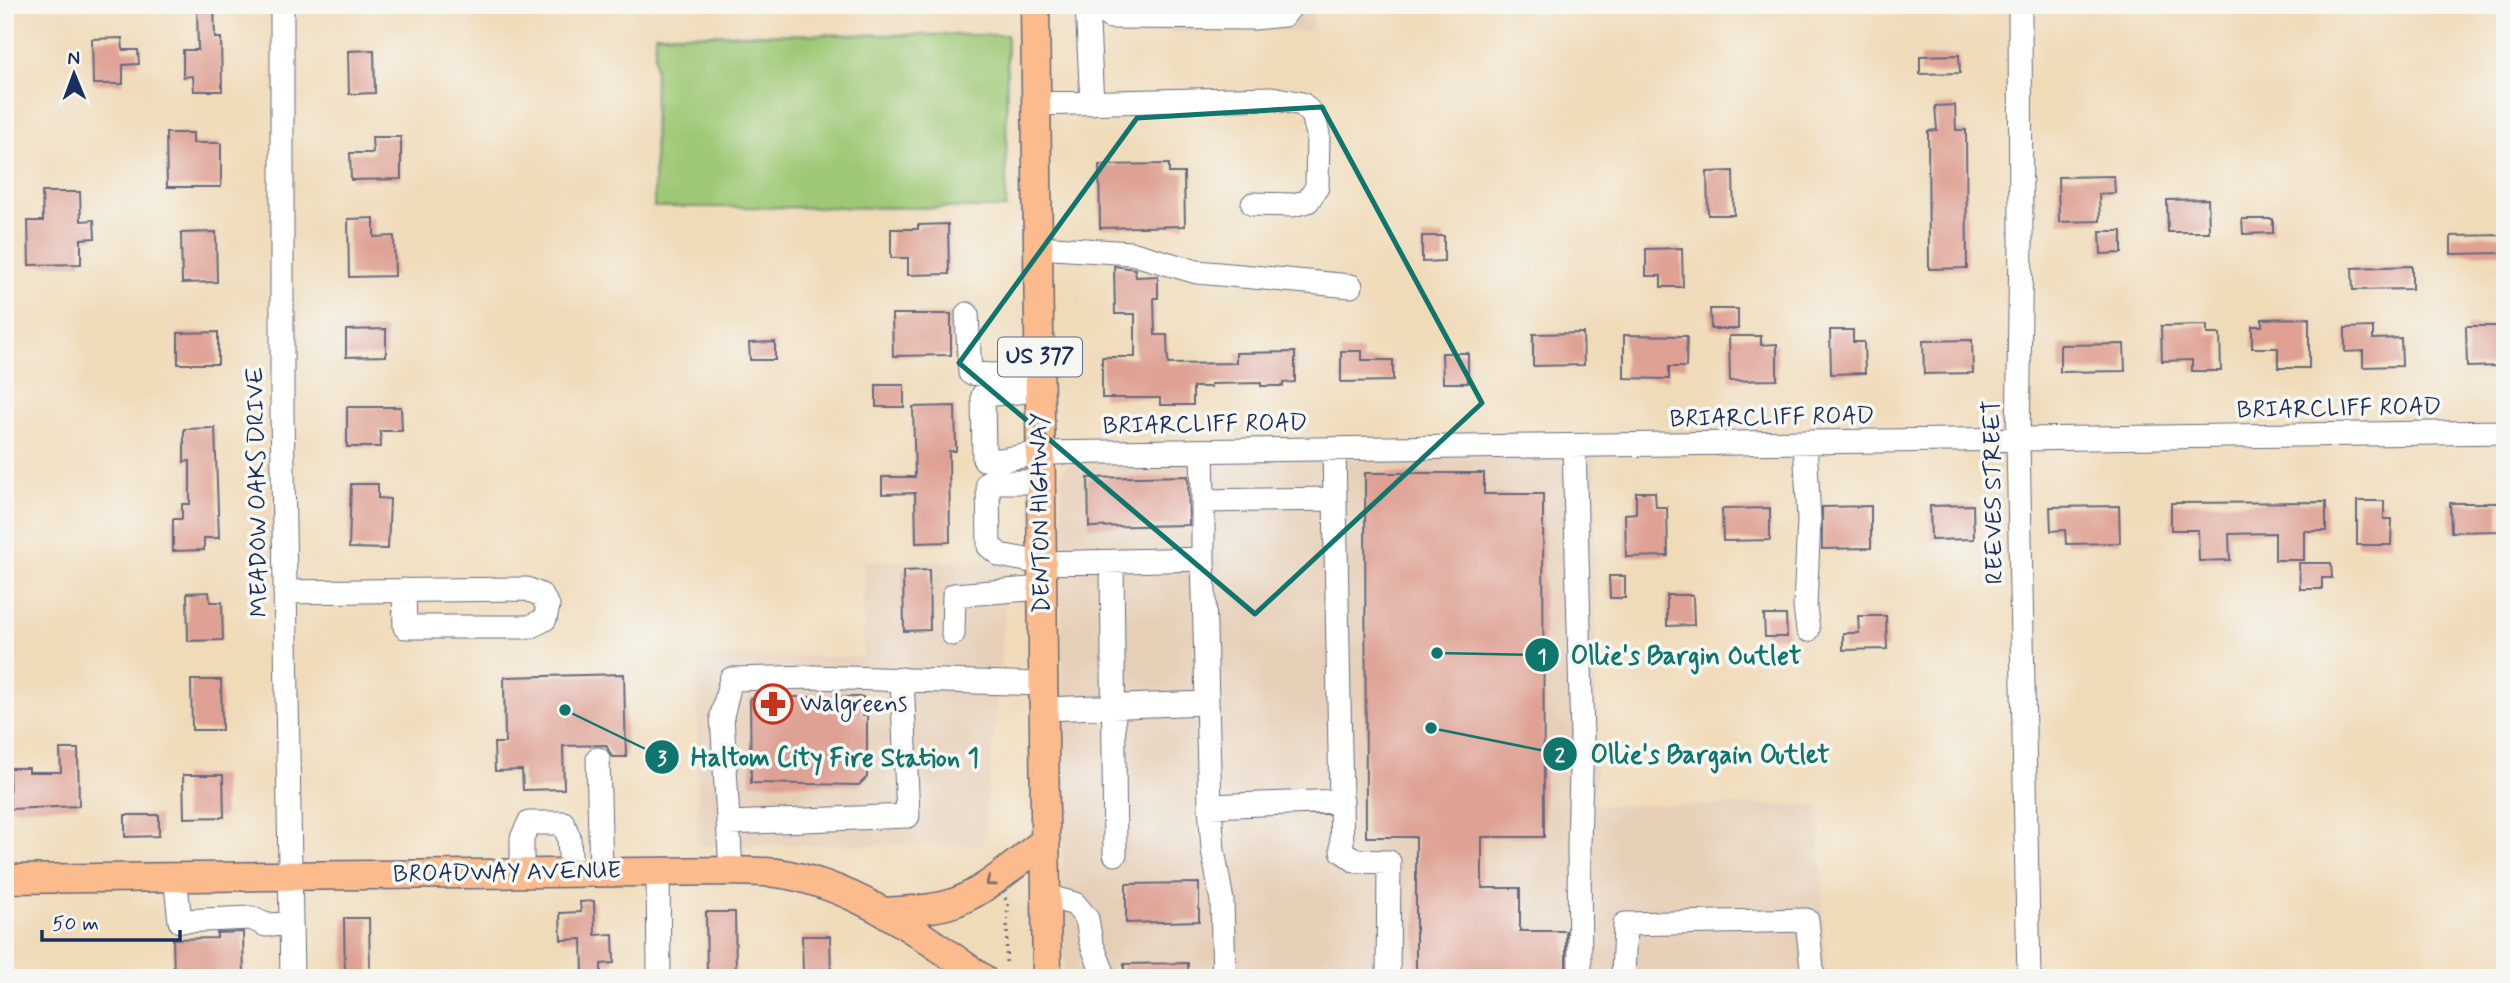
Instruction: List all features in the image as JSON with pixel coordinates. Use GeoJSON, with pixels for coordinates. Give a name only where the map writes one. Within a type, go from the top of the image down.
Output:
{"type":"FeatureCollection","features":[{"type":"Feature","properties":{"kind":"main road","name":"DENTON HIGHWAY"},"geometry":{"type":"LineString","coordinates":[[1035,5],[1047,978]]}},
{"type":"Feature","properties":{"kind":"main road"},"geometry":{"type":"LineString","coordinates":[[886,912],[929,908],[954,902],[992,882],[1045,841]]}},
{"type":"Feature","properties":{"kind":"main road","name":"BROADWAY AVENUE"},"geometry":{"type":"LineString","coordinates":[[5,879],[731,871],[786,874],[816,882],[886,912],[982,978]]}},
{"type":"Feature","properties":{"kind":"street","name":"MEADOW OAKS DRIVE"},"geometry":{"type":"LineString","coordinates":[[282,5],[282,414],[292,978]]}},
{"type":"Feature","properties":{"kind":"street"},"geometry":{"type":"LineString","coordinates":[[1087,5],[1092,103]]}},
{"type":"Feature","properties":{"kind":"street"},"geometry":{"type":"LineString","coordinates":[[1094,5],[1110,17],[1241,18],[1284,15],[1292,5]]}},
{"type":"Feature","properties":{"kind":"street","name":"REEVES STREET"},"geometry":{"type":"LineString","coordinates":[[2020,5],[2018,441],[2029,978]]}},
{"type":"Feature","properties":{"kind":"street"},"geometry":{"type":"LineString","coordinates":[[1036,104],[1272,99],[1301,104],[1313,115],[1318,134],[1317,187],[1308,201],[1293,205],[1253,204]]}},
{"type":"Feature","properties":{"kind":"street"},"geometry":{"type":"LineString","coordinates":[[1038,247],[1131,253],[1197,272],[1351,286]]}},
{"type":"Feature","properties":{"kind":"street"},"geometry":{"type":"LineString","coordinates":[[967,314],[970,373],[1040,381]]}},
{"type":"Feature","properties":{"kind":"street","name":"BRIARCLIFF ROAD"},"geometry":{"type":"LineString","coordinates":[[1040,381],[983,395],[984,459],[1000,460],[1041,453],[2505,432]]}},
{"type":"Feature","properties":{"kind":"street"},"geometry":{"type":"LineString","coordinates":[[1805,443],[1809,520],[1805,607],[1808,630]]}},
{"type":"Feature","properties":{"kind":"street"},"geometry":{"type":"LineString","coordinates":[[1574,446],[1582,736],[1578,844],[1580,978]]}},
{"type":"Feature","properties":{"kind":"street"},"geometry":{"type":"LineString","coordinates":[[1334,449],[1342,850],[1356,861],[1389,862],[1388,978]]}},
{"type":"Feature","properties":{"kind":"street"},"geometry":{"type":"LineString","coordinates":[[1202,451],[1210,806],[1213,850],[1222,901],[1224,978]]}},
{"type":"Feature","properties":{"kind":"street"},"geometry":{"type":"LineString","coordinates":[[1041,482],[988,482],[989,546],[1000,555],[1042,576]]}},
{"type":"Feature","properties":{"kind":"street"},"geometry":{"type":"LineString","coordinates":[[1203,501],[1335,499]]}},
{"type":"Feature","properties":{"kind":"street"},"geometry":{"type":"LineString","coordinates":[[953,634],[954,595],[1112,562],[1203,559]]}},
{"type":"Feature","properties":{"kind":"street"},"geometry":{"type":"LineString","coordinates":[[1112,562],[1115,853]]}},
{"type":"Feature","properties":{"kind":"street"},"geometry":{"type":"LineString","coordinates":[[285,592],[404,590],[527,589],[541,595],[548,606],[545,620],[530,627],[405,627],[404,590]]}},
{"type":"Feature","properties":{"kind":"street"},"geometry":{"type":"LineString","coordinates":[[731,871],[722,716],[731,679],[902,679],[1113,706],[1206,703]]}},
{"type":"Feature","properties":{"kind":"street"},"geometry":{"type":"LineString","coordinates":[[729,823],[908,816],[902,679]]}},
{"type":"Feature","properties":{"kind":"street"},"geometry":{"type":"LineString","coordinates":[[598,760],[600,872]]}},
{"type":"Feature","properties":{"kind":"street"},"geometry":{"type":"LineString","coordinates":[[1210,806],[1342,801]]}},
{"type":"Feature","properties":{"kind":"street"},"geometry":{"type":"LineString","coordinates":[[522,873],[522,838],[529,823],[563,823],[569,838],[571,873]]}},
{"type":"Feature","properties":{"kind":"street"},"geometry":{"type":"LineString","coordinates":[[658,872],[659,978]]}},
{"type":"Feature","properties":{"kind":"street"},"geometry":{"type":"LineString","coordinates":[[176,877],[180,921],[251,918],[266,925],[291,924]]}},
{"type":"Feature","properties":{"kind":"street"},"geometry":{"type":"LineString","coordinates":[[1046,896],[1075,904],[1087,919],[1091,942],[1105,978]]}},
{"type":"Feature","properties":{"kind":"street"},"geometry":{"type":"LineString","coordinates":[[1623,978],[1625,924],[1807,920],[1813,978]]}},
{"type":"Feature","properties":{"kind":"path"},"geometry":{"type":"LineString","coordinates":[[999,891],[1008,902],[1006,964]]}},
{"type":"Feature","properties":{"kind":"highlighted area"},"geometry":{"type":"Polygon","coordinates":[[[1322,107],[1482,403],[1255,614],[959,363],[1137,118],[1322,107]]]}},
{"type":"Feature","properties":{"kind":"shaded area"},"geometry":{"type":"Polygon","coordinates":[[[1079,5],[1313,5],[1313,31],[1079,33],[1079,5]]]}},
{"type":"Feature","properties":{"kind":"shaded area"},"geometry":{"type":"Polygon","coordinates":[[[1595,456],[1596,805],[1820,805],[1825,978],[1064,978],[1061,479],[1066,466],[1076,462],[1595,456]]]}},
{"type":"Feature","properties":{"kind":"shaded area"},"geometry":{"type":"Polygon","coordinates":[[[864,561],[1010,562],[983,845],[697,845],[698,656],[863,657],[864,561]]]}},
{"type":"Feature","properties":{"kind":"green space"},"geometry":{"type":"Polygon","coordinates":[[[655,34],[1007,35],[1006,208],[654,207],[655,34]]]}},
{"type":"Feature","properties":{"kind":"building"},"geometry":{"type":"Polygon","coordinates":[[[197,5],[214,5],[215,38],[221,38],[222,91],[194,91],[193,76],[183,77],[183,50],[198,50],[197,5]]]}},
{"type":"Feature","properties":{"kind":"building"},"geometry":{"type":"Polygon","coordinates":[[[122,38],[123,50],[138,50],[139,64],[123,65],[123,84],[93,84],[92,39],[122,38]]]}},
{"type":"Feature","properties":{"kind":"building"},"geometry":{"type":"Polygon","coordinates":[[[374,50],[375,93],[349,94],[348,51],[374,50]]]}},
{"type":"Feature","properties":{"kind":"building"},"geometry":{"type":"Polygon","coordinates":[[[1959,55],[1960,73],[1920,74],[1920,56],[1959,55]]]}},
{"type":"Feature","properties":{"kind":"building"},"geometry":{"type":"Polygon","coordinates":[[[1955,105],[1956,130],[1966,130],[1967,268],[1929,269],[1928,131],[1937,130],[1935,106],[1955,105]]]}},
{"type":"Feature","properties":{"kind":"building"},"geometry":{"type":"Polygon","coordinates":[[[166,133],[193,133],[193,143],[221,143],[221,187],[167,187],[166,133]]]}},
{"type":"Feature","properties":{"kind":"building"},"geometry":{"type":"Polygon","coordinates":[[[372,137],[401,137],[401,179],[351,180],[350,153],[373,153],[372,137]]]}},
{"type":"Feature","properties":{"kind":"building"},"geometry":{"type":"Polygon","coordinates":[[[1169,164],[1169,173],[1184,173],[1185,226],[1100,228],[1099,165],[1169,164]]]}},
{"type":"Feature","properties":{"kind":"building"},"geometry":{"type":"Polygon","coordinates":[[[1733,171],[1734,215],[1708,215],[1707,172],[1733,171]]]}},
{"type":"Feature","properties":{"kind":"building"},"geometry":{"type":"Polygon","coordinates":[[[2114,176],[2115,193],[2099,194],[2100,221],[2059,222],[2058,177],[2114,176]]]}},
{"type":"Feature","properties":{"kind":"building"},"geometry":{"type":"Polygon","coordinates":[[[42,192],[80,192],[81,221],[94,220],[95,238],[81,239],[81,264],[29,265],[28,221],[43,221],[42,192]]]}},
{"type":"Feature","properties":{"kind":"building"},"geometry":{"type":"Polygon","coordinates":[[[2208,199],[2209,232],[2168,232],[2167,200],[2208,199]]]}},
{"type":"Feature","properties":{"kind":"building"},"geometry":{"type":"Polygon","coordinates":[[[374,218],[374,237],[394,236],[395,276],[349,277],[348,219],[374,218]]]}},
{"type":"Feature","properties":{"kind":"building"},"geometry":{"type":"Polygon","coordinates":[[[2242,219],[2273,219],[2273,233],[2243,234],[2242,219]]]}},
{"type":"Feature","properties":{"kind":"building"},"geometry":{"type":"Polygon","coordinates":[[[948,224],[949,274],[908,275],[908,258],[891,258],[891,229],[918,229],[918,225],[948,224]]]}},
{"type":"Feature","properties":{"kind":"building"},"geometry":{"type":"Polygon","coordinates":[[[2100,231],[2122,231],[2122,253],[2101,254],[2100,231]]]}},
{"type":"Feature","properties":{"kind":"building"},"geometry":{"type":"Polygon","coordinates":[[[216,232],[217,282],[182,283],[181,233],[216,232]]]}},
{"type":"Feature","properties":{"kind":"building"},"geometry":{"type":"Polygon","coordinates":[[[2505,235],[2505,253],[2451,254],[2451,236],[2505,235]]]}},
{"type":"Feature","properties":{"kind":"building"},"geometry":{"type":"Polygon","coordinates":[[[1422,236],[1444,236],[1444,261],[1422,262],[1422,236]]]}},
{"type":"Feature","properties":{"kind":"building"},"geometry":{"type":"Polygon","coordinates":[[[1682,248],[1683,287],[1661,287],[1661,276],[1646,276],[1646,249],[1682,248]]]}},
{"type":"Feature","properties":{"kind":"building"},"geometry":{"type":"Polygon","coordinates":[[[1114,266],[1135,269],[1136,277],[1158,276],[1158,298],[1154,298],[1155,335],[1167,335],[1168,364],[1236,363],[1236,353],[1295,352],[1295,382],[1283,383],[1283,386],[1261,386],[1261,383],[1193,387],[1193,405],[1160,405],[1160,398],[1102,398],[1102,357],[1135,357],[1135,314],[1115,314],[1114,266]]]}},
{"type":"Feature","properties":{"kind":"building"},"geometry":{"type":"Polygon","coordinates":[[[2412,266],[2412,289],[2353,290],[2352,268],[2412,266]]]}},
{"type":"Feature","properties":{"kind":"building"},"geometry":{"type":"Polygon","coordinates":[[[1710,309],[1738,309],[1738,329],[1711,329],[1710,309]]]}},
{"type":"Feature","properties":{"kind":"building"},"geometry":{"type":"Polygon","coordinates":[[[892,314],[951,314],[951,355],[893,356],[892,314]]]}},
{"type":"Feature","properties":{"kind":"building"},"geometry":{"type":"Polygon","coordinates":[[[2309,318],[2309,368],[2278,368],[2278,348],[2252,348],[2252,326],[2262,326],[2262,319],[2309,318]]]}},
{"type":"Feature","properties":{"kind":"building"},"geometry":{"type":"Polygon","coordinates":[[[2207,325],[2207,334],[2220,334],[2221,371],[2192,371],[2192,360],[2162,361],[2161,326],[2207,325]]]}},
{"type":"Feature","properties":{"kind":"building"},"geometry":{"type":"Polygon","coordinates":[[[2466,326],[2501,326],[2501,366],[2467,367],[2466,326]]]}},
{"type":"Feature","properties":{"kind":"building"},"geometry":{"type":"Polygon","coordinates":[[[2373,327],[2373,339],[2401,338],[2402,366],[2363,367],[2363,351],[2345,352],[2345,328],[2373,327]]]}},
{"type":"Feature","properties":{"kind":"building"},"geometry":{"type":"Polygon","coordinates":[[[386,329],[386,356],[346,357],[346,330],[386,329]]]}},
{"type":"Feature","properties":{"kind":"building"},"geometry":{"type":"Polygon","coordinates":[[[1830,330],[1853,330],[1853,342],[1864,342],[1865,373],[1831,374],[1830,330]]]}},
{"type":"Feature","properties":{"kind":"building"},"geometry":{"type":"Polygon","coordinates":[[[218,332],[218,364],[178,364],[178,333],[218,332]]]}},
{"type":"Feature","properties":{"kind":"building"},"geometry":{"type":"Polygon","coordinates":[[[1583,333],[1584,365],[1533,366],[1533,334],[1583,333]]]}},
{"type":"Feature","properties":{"kind":"building"},"geometry":{"type":"Polygon","coordinates":[[[1624,335],[1687,336],[1686,367],[1669,367],[1669,379],[1624,378],[1624,335]]]}},
{"type":"Feature","properties":{"kind":"building"},"geometry":{"type":"Polygon","coordinates":[[[1729,336],[1761,336],[1761,345],[1777,344],[1777,380],[1730,381],[1729,336]]]}},
{"type":"Feature","properties":{"kind":"building"},"geometry":{"type":"Polygon","coordinates":[[[1972,340],[1973,373],[1924,374],[1923,341],[1972,340]]]}},
{"type":"Feature","properties":{"kind":"building"},"geometry":{"type":"Polygon","coordinates":[[[775,342],[775,360],[750,360],[749,343],[775,342]]]}},
{"type":"Feature","properties":{"kind":"building"},"geometry":{"type":"Polygon","coordinates":[[[2124,344],[2125,371],[2060,372],[2060,345],[2124,344]]]}},
{"type":"Feature","properties":{"kind":"building"},"geometry":{"type":"Polygon","coordinates":[[[1341,351],[1362,351],[1362,360],[1393,360],[1393,381],[1341,382],[1341,351]]]}},
{"type":"Feature","properties":{"kind":"building"},"geometry":{"type":"Polygon","coordinates":[[[1442,353],[1468,353],[1468,383],[1443,383],[1442,353]]]}},
{"type":"Feature","properties":{"kind":"building"},"geometry":{"type":"Polygon","coordinates":[[[876,385],[904,385],[904,407],[876,407],[876,385]]]}},
{"type":"Feature","properties":{"kind":"building"},"geometry":{"type":"Polygon","coordinates":[[[955,406],[956,451],[949,451],[950,542],[916,543],[915,493],[882,494],[882,477],[915,477],[913,407],[955,406]]]}},
{"type":"Feature","properties":{"kind":"building"},"geometry":{"type":"Polygon","coordinates":[[[347,407],[401,407],[402,431],[380,431],[381,447],[347,447],[347,407]]]}},
{"type":"Feature","properties":{"kind":"building"},"geometry":{"type":"Polygon","coordinates":[[[215,428],[219,538],[204,538],[204,550],[173,551],[173,519],[182,519],[182,504],[190,504],[190,461],[184,462],[184,429],[215,428]]]}},
{"type":"Feature","properties":{"kind":"building"},"geometry":{"type":"Polygon","coordinates":[[[1365,473],[1484,473],[1484,494],[1543,494],[1544,837],[1482,837],[1482,888],[1520,888],[1520,931],[1566,931],[1566,978],[1416,978],[1416,837],[1366,837],[1365,473]]]}},
{"type":"Feature","properties":{"kind":"building"},"geometry":{"type":"Polygon","coordinates":[[[1188,476],[1189,525],[1089,527],[1088,478],[1188,476]]]}},
{"type":"Feature","properties":{"kind":"building"},"geometry":{"type":"Polygon","coordinates":[[[351,484],[378,484],[378,498],[390,499],[388,549],[349,548],[351,484]]]}},
{"type":"Feature","properties":{"kind":"building"},"geometry":{"type":"Polygon","coordinates":[[[1636,492],[1655,492],[1656,507],[1667,507],[1668,556],[1626,557],[1625,514],[1636,513],[1636,492]]]}},
{"type":"Feature","properties":{"kind":"building"},"geometry":{"type":"Polygon","coordinates":[[[2357,501],[2384,501],[2384,519],[2392,519],[2391,545],[2357,545],[2357,501]]]}},
{"type":"Feature","properties":{"kind":"building"},"geometry":{"type":"Polygon","coordinates":[[[2326,502],[2326,531],[2304,531],[2304,560],[2275,560],[2275,533],[2229,534],[2230,560],[2199,561],[2198,530],[2171,530],[2171,503],[2326,502]]]}},
{"type":"Feature","properties":{"kind":"building"},"geometry":{"type":"Polygon","coordinates":[[[2450,503],[2499,503],[2499,531],[2451,532],[2450,503]]]}},
{"type":"Feature","properties":{"kind":"building"},"geometry":{"type":"Polygon","coordinates":[[[1973,505],[1974,539],[1931,540],[1930,506],[1973,505]]]}},
{"type":"Feature","properties":{"kind":"building"},"geometry":{"type":"Polygon","coordinates":[[[1871,506],[1871,548],[1822,549],[1822,507],[1871,506]]]}},
{"type":"Feature","properties":{"kind":"building"},"geometry":{"type":"Polygon","coordinates":[[[2119,506],[2120,543],[2066,544],[2065,530],[2051,531],[2050,507],[2119,506]]]}},
{"type":"Feature","properties":{"kind":"building"},"geometry":{"type":"Polygon","coordinates":[[[1770,508],[1770,540],[1723,541],[1722,509],[1770,508]]]}},
{"type":"Feature","properties":{"kind":"building"},"geometry":{"type":"Polygon","coordinates":[[[2299,563],[2331,563],[2332,578],[2322,578],[2322,589],[2300,589],[2299,563]]]}},
{"type":"Feature","properties":{"kind":"building"},"geometry":{"type":"Polygon","coordinates":[[[929,570],[930,630],[904,631],[903,571],[929,570]]]}},
{"type":"Feature","properties":{"kind":"building"},"geometry":{"type":"Polygon","coordinates":[[[1609,576],[1625,576],[1625,598],[1610,598],[1609,576]]]}},
{"type":"Feature","properties":{"kind":"building"},"geometry":{"type":"Polygon","coordinates":[[[209,592],[210,602],[222,602],[223,640],[188,641],[187,593],[209,592]]]}},
{"type":"Feature","properties":{"kind":"building"},"geometry":{"type":"Polygon","coordinates":[[[1667,595],[1693,595],[1694,625],[1667,626],[1667,595]]]}},
{"type":"Feature","properties":{"kind":"building"},"geometry":{"type":"Polygon","coordinates":[[[1764,615],[1786,615],[1787,637],[1765,637],[1764,615]]]}},
{"type":"Feature","properties":{"kind":"building"},"geometry":{"type":"Polygon","coordinates":[[[1858,616],[1886,616],[1887,649],[1843,650],[1843,633],[1859,633],[1858,616]]]}},
{"type":"Feature","properties":{"kind":"building"},"geometry":{"type":"Polygon","coordinates":[[[624,674],[626,757],[612,757],[606,745],[563,746],[564,789],[523,790],[522,770],[495,771],[494,743],[505,743],[504,677],[624,674]]]}},
{"type":"Feature","properties":{"kind":"building"},"geometry":{"type":"Polygon","coordinates":[[[191,680],[221,680],[222,730],[192,730],[191,680]]]}},
{"type":"Feature","properties":{"kind":"building","name":"Walgreens"},"geometry":{"type":"Polygon","coordinates":[[[762,692],[786,692],[786,697],[863,697],[863,716],[867,716],[867,777],[859,785],[751,783],[750,698],[762,697],[762,692]]]}},
{"type":"Feature","properties":{"kind":"building"},"geometry":{"type":"Polygon","coordinates":[[[60,749],[78,749],[79,806],[10,809],[9,768],[29,768],[29,772],[61,772],[60,749]]]}},
{"type":"Feature","properties":{"kind":"building"},"geometry":{"type":"Polygon","coordinates":[[[183,775],[223,775],[224,817],[184,818],[183,775]]]}},
{"type":"Feature","properties":{"kind":"building"},"geometry":{"type":"Polygon","coordinates":[[[125,815],[159,815],[159,836],[125,837],[125,815]]]}},
{"type":"Feature","properties":{"kind":"building"},"geometry":{"type":"Polygon","coordinates":[[[1199,883],[1199,921],[1126,923],[1126,884],[1199,883]]]}},
{"type":"Feature","properties":{"kind":"building"},"geometry":{"type":"Polygon","coordinates":[[[594,901],[595,935],[613,934],[614,963],[601,964],[601,973],[583,974],[582,939],[561,940],[560,913],[581,912],[580,902],[594,901]]]}},
{"type":"Feature","properties":{"kind":"building"},"geometry":{"type":"Polygon","coordinates":[[[706,912],[735,912],[736,973],[707,973],[706,912]]]}},
{"type":"Feature","properties":{"kind":"building"},"geometry":{"type":"Polygon","coordinates":[[[344,918],[369,918],[370,976],[345,977],[344,918]]]}},
{"type":"Feature","properties":{"kind":"building"},"geometry":{"type":"Polygon","coordinates":[[[243,932],[244,978],[174,978],[173,939],[217,938],[217,933],[243,932]]]}},
{"type":"Feature","properties":{"kind":"building"},"geometry":{"type":"Polygon","coordinates":[[[802,936],[830,936],[831,974],[803,974],[802,936]]]}},
{"type":"Feature","properties":{"kind":"building"},"geometry":{"type":"Polygon","coordinates":[[[1188,963],[1188,978],[1124,978],[1124,964],[1188,963]]]}},
{"type":"Feature","properties":{"kind":"place","name":"Ollie's Bargin Outlet"},"geometry":{"type":"Point","coordinates":[1437,653]}},
{"type":"Feature","properties":{"kind":"place","name":"Walgreens"},"geometry":{"type":"Point","coordinates":[773,704]}},
{"type":"Feature","properties":{"kind":"place","name":"Haltom City Fire Station 1"},"geometry":{"type":"Point","coordinates":[565,710]}},
{"type":"Feature","properties":{"kind":"place","name":"Ollie's Bargain Outlet"},"geometry":{"type":"Point","coordinates":[1431,728]}}]}
